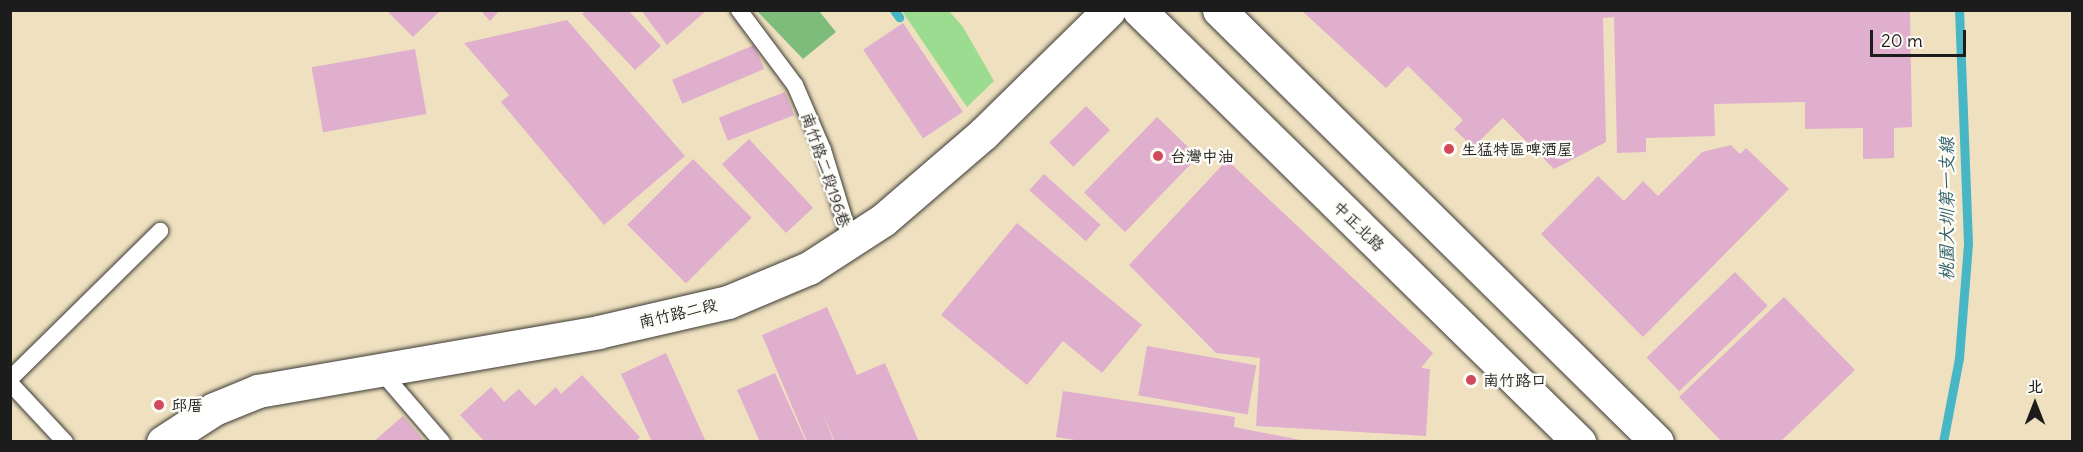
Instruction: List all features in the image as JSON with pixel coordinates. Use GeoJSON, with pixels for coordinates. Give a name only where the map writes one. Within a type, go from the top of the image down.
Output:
{"type":"FeatureCollection","features":[{"type":"Feature","properties":{"kind":"street","name":"南竹路二段"},"geometry":{"type":"LineString","coordinates":[[163,441],[214,409],[258,391],[598,332],[728,302],[810,268],[851,241],[984,133],[1109,10]]}},
{"type":"Feature","properties":{"kind":"street","name":"中正北路"},"geometry":{"type":"LineString","coordinates":[[1139,10],[1579,441]]}},
{"type":"Feature","properties":{"kind":"street"},"geometry":{"type":"LineString","coordinates":[[1219,10],[1657,441]]}},
{"type":"Feature","properties":{"kind":"lane","name":"南竹路二段196巷"},"geometry":{"type":"LineString","coordinates":[[739,10],[795,85],[823,150],[851,241]]}},
{"type":"Feature","properties":{"kind":"lane"},"geometry":{"type":"LineString","coordinates":[[65,441],[10,381],[160,231]]}},
{"type":"Feature","properties":{"kind":"lane"},"geometry":{"type":"LineString","coordinates":[[380,370],[441,441]]}},
{"type":"Feature","properties":{"kind":"green space"},"geometry":{"type":"Polygon","coordinates":[[[757,11],[819,11],[836,32],[803,59],[757,11]]]}},
{"type":"Feature","properties":{"kind":"green space"},"geometry":{"type":"Polygon","coordinates":[[[902,11],[949,11],[963,27],[994,81],[967,107],[902,11]]]}},
{"type":"Feature","properties":{"kind":"building"},"geometry":{"type":"Polygon","coordinates":[[[386,10],[441,10],[413,37],[386,10]]]}},
{"type":"Feature","properties":{"kind":"building"},"geometry":{"type":"Polygon","coordinates":[[[480,10],[500,10],[490,21],[480,10]]]}},
{"type":"Feature","properties":{"kind":"building"},"geometry":{"type":"Polygon","coordinates":[[[586,10],[628,10],[661,46],[635,70],[582,14],[586,10]]]}},
{"type":"Feature","properties":{"kind":"building"},"geometry":{"type":"Polygon","coordinates":[[[641,10],[707,10],[667,45],[641,10]]]}},
{"type":"Feature","properties":{"kind":"building"},"geometry":{"type":"Polygon","coordinates":[[[1301,10],[1910,10],[1912,127],[1894,128],[1894,158],[1863,159],[1863,128],[1805,129],[1805,102],[1714,104],[1715,136],[1646,138],[1646,152],[1617,153],[1614,17],[1603,18],[1606,142],[1554,169],[1503,118],[1473,147],[1454,129],[1463,120],[1408,66],[1386,88],[1301,10]]]}},
{"type":"Feature","properties":{"kind":"building"},"geometry":{"type":"Polygon","coordinates":[[[567,20],[685,156],[604,225],[501,102],[509,95],[464,43],[567,20]]]}},
{"type":"Feature","properties":{"kind":"building"},"geometry":{"type":"Polygon","coordinates":[[[903,23],[963,112],[923,139],[863,50],[903,23]]]}},
{"type":"Feature","properties":{"kind":"building"},"geometry":{"type":"Polygon","coordinates":[[[754,45],[764,69],[682,104],[672,80],[754,45]]]}},
{"type":"Feature","properties":{"kind":"building"},"geometry":{"type":"Polygon","coordinates":[[[415,49],[426,114],[323,132],[312,67],[415,49]]]}},
{"type":"Feature","properties":{"kind":"building"},"geometry":{"type":"Polygon","coordinates":[[[785,92],[794,115],[728,141],[719,117],[785,92]]]}},
{"type":"Feature","properties":{"kind":"building"},"geometry":{"type":"Polygon","coordinates":[[[1086,106],[1110,130],[1073,167],[1049,143],[1086,106]]]}},
{"type":"Feature","properties":{"kind":"building"},"geometry":{"type":"Polygon","coordinates":[[[1157,117],[1198,157],[1125,232],[1084,193],[1157,117]]]}},
{"type":"Feature","properties":{"kind":"building"},"geometry":{"type":"Polygon","coordinates":[[[749,139],[813,208],[786,233],[722,164],[749,139]]]}},
{"type":"Feature","properties":{"kind":"building"},"geometry":{"type":"Polygon","coordinates":[[[1731,145],[1740,154],[1746,148],[1789,189],[1643,337],[1541,234],[1598,176],[1624,201],[1643,181],[1658,196],[1702,152],[1731,145]]]}},
{"type":"Feature","properties":{"kind":"building"},"geometry":{"type":"Polygon","coordinates":[[[693,159],[752,218],[686,283],[627,225],[693,159]]]}},
{"type":"Feature","properties":{"kind":"building"},"geometry":{"type":"Polygon","coordinates":[[[1227,160],[1433,353],[1421,368],[1430,369],[1426,436],[1256,426],[1260,358],[1216,353],[1129,265],[1227,160]]]}},
{"type":"Feature","properties":{"kind":"building"},"geometry":{"type":"Polygon","coordinates":[[[1044,174],[1100,225],[1086,241],[1029,190],[1044,174]]]}},
{"type":"Feature","properties":{"kind":"building"},"geometry":{"type":"Polygon","coordinates":[[[1017,223],[1142,325],[1102,373],[1063,341],[1027,385],[941,315],[1017,223]]]}},
{"type":"Feature","properties":{"kind":"building"},"geometry":{"type":"Polygon","coordinates":[[[1735,272],[1768,306],[1679,391],[1647,357],[1735,272]]]}},
{"type":"Feature","properties":{"kind":"building"},"geometry":{"type":"Polygon","coordinates":[[[1784,297],[1855,370],[1780,442],[1722,442],[1679,397],[1784,297]]]}},
{"type":"Feature","properties":{"kind":"building"},"geometry":{"type":"Polygon","coordinates":[[[827,307],[857,375],[885,363],[919,442],[835,442],[822,412],[834,442],[807,442],[762,335],[827,307]]]}},
{"type":"Feature","properties":{"kind":"building"},"geometry":{"type":"Polygon","coordinates":[[[1147,346],[1256,365],[1248,415],[1138,395],[1147,346]]]}},
{"type":"Feature","properties":{"kind":"building"},"geometry":{"type":"Polygon","coordinates":[[[666,353],[706,442],[652,442],[621,374],[666,353]]]}},
{"type":"Feature","properties":{"kind":"building"},"geometry":{"type":"Polygon","coordinates":[[[775,373],[806,442],[760,442],[737,390],[775,373]]]}},
{"type":"Feature","properties":{"kind":"building"},"geometry":{"type":"Polygon","coordinates":[[[582,375],[640,437],[635,442],[485,442],[460,415],[491,387],[504,402],[519,389],[535,406],[556,387],[561,394],[582,375]]]}},
{"type":"Feature","properties":{"kind":"building"},"geometry":{"type":"Polygon","coordinates":[[[1063,391],[1235,417],[1234,427],[1311,442],[1088,442],[1056,437],[1063,391]]]}},
{"type":"Feature","properties":{"kind":"building"},"geometry":{"type":"Polygon","coordinates":[[[403,416],[425,442],[373,442],[403,416]]]}},
{"type":"Feature","properties":{"kind":"waterway"},"geometry":{"type":"LineString","coordinates":[[894,10],[899,17]]}},
{"type":"Feature","properties":{"kind":"waterway","name":"桃園大圳第一支線"},"geometry":{"type":"LineString","coordinates":[[1943,442],[1959,358],[1968,243],[1959,10]]}},
{"type":"Feature","properties":{"kind":"place","name":"生猛特區啤酒屋"},"geometry":{"type":"Point","coordinates":[1449,149]}},
{"type":"Feature","properties":{"kind":"place","name":"台灣中油"},"geometry":{"type":"Point","coordinates":[1158,156]}},
{"type":"Feature","properties":{"kind":"place","name":"南竹路口"},"geometry":{"type":"Point","coordinates":[1471,380]}},
{"type":"Feature","properties":{"kind":"place","name":"邱厝"},"geometry":{"type":"Point","coordinates":[159,405]}}]}
